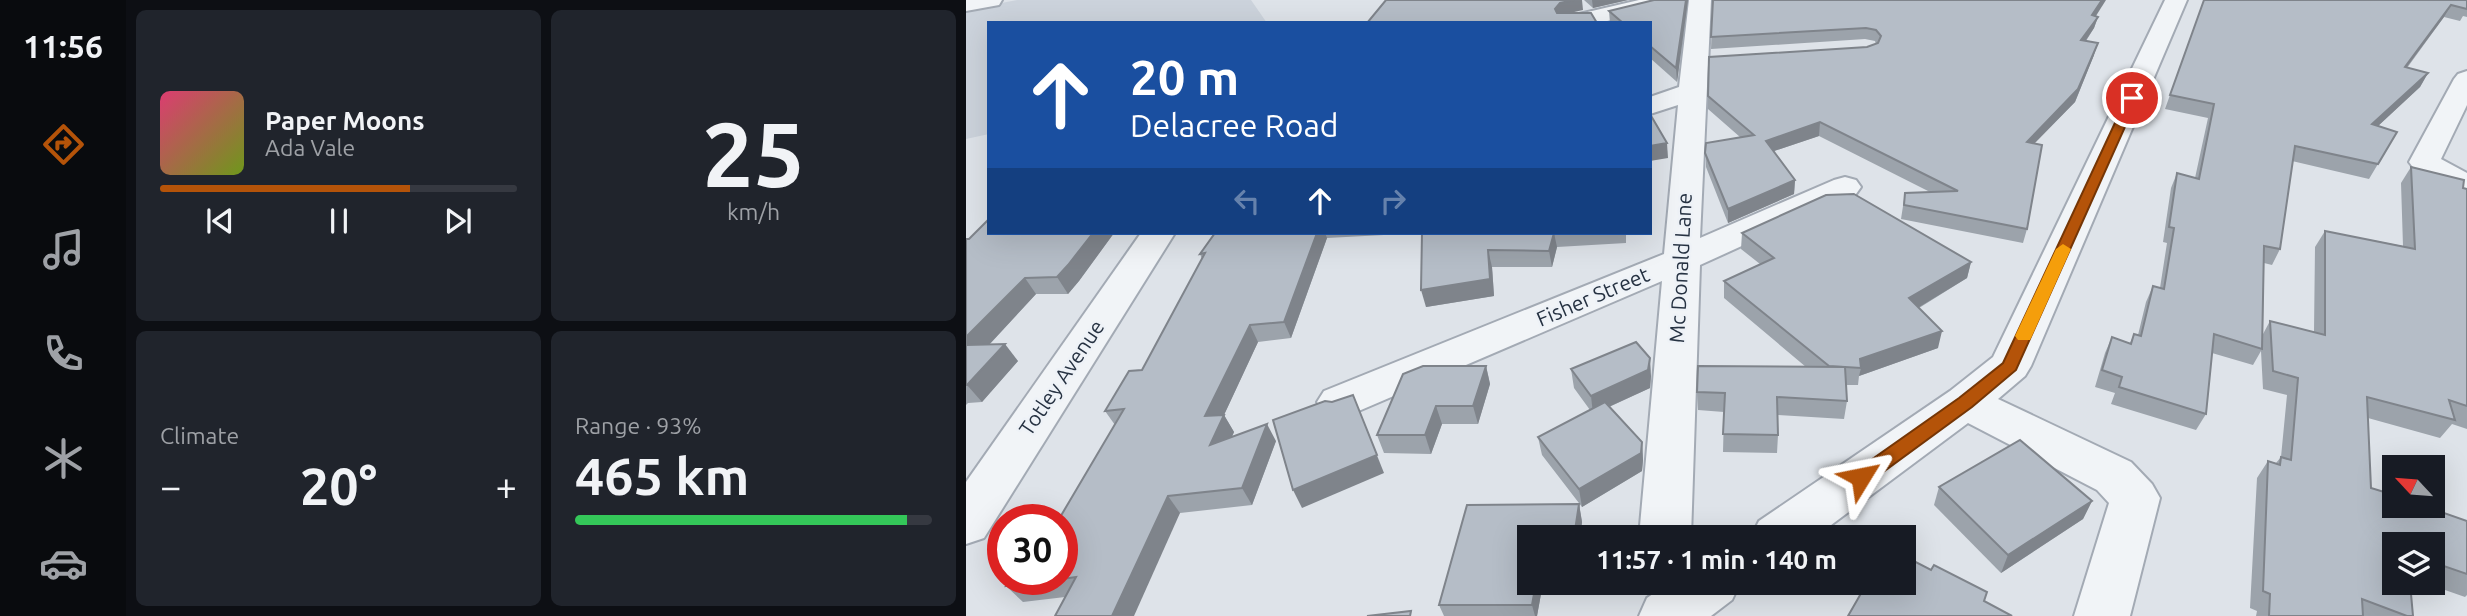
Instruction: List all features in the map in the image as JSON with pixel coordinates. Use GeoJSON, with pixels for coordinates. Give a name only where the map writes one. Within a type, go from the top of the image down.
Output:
{"type":"FeatureCollection","features":[{"type":"Feature","properties":{"kind":"street"},"geometry":{"type":"LineString","coordinates":[[966,5],[991,0]]}},
{"type":"Feature","properties":{"kind":"street"},"geometry":{"type":"LineString","coordinates":[[1578,21],[1666,0]]}},
{"type":"Feature","properties":{"kind":"street","name":"Mc Donald Lane"},"geometry":{"type":"LineString","coordinates":[[1666,525],[1681,260],[1702,70],[1700,0]]}},
{"type":"Feature","properties":{"kind":"street"},"geometry":{"type":"LineString","coordinates":[[1794,525],[1965,402],[2010,366],[2176,0]]}},
{"type":"Feature","properties":{"kind":"street"},"geometry":{"type":"LineString","coordinates":[[1652,106],[1702,70]]}},
{"type":"Feature","properties":{"kind":"street"},"geometry":{"type":"LineString","coordinates":[[2467,79],[2424,162],[2445,176],[2467,183]]}},
{"type":"Feature","properties":{"kind":"street","name":"Fisher Street"},"geometry":{"type":"LineString","coordinates":[[1339,402],[1681,260],[1845,187]]}},
{"type":"Feature","properties":{"kind":"street","name":"Totley Avenue"},"geometry":{"type":"LineString","coordinates":[[966,523],[1157,235]]}},
{"type":"Feature","properties":{"kind":"street"},"geometry":{"type":"LineString","coordinates":[[1965,402],[2114,476],[2135,498],[2102,616]]}},
{"type":"Feature","properties":{"kind":"street"},"geometry":{"type":"LineString","coordinates":[[1661,616],[1662,595]]}},
{"type":"Feature","properties":{"kind":"street"},"geometry":{"type":"LineString","coordinates":[[1667,616],[1696,595]]}},
{"type":"Feature","properties":{"kind":"shaded area"},"geometry":{"type":"Polygon","coordinates":[[[1017,0],[1251,0],[1266,21],[987,21],[987,134],[966,139],[966,10],[1017,0]]]}},
{"type":"Feature","properties":{"kind":"building"},"geometry":{"type":"Polygon","coordinates":[[[1386,0],[1574,0],[1560,3],[1555,9],[1557,13],[1591,13],[1596,21],[1369,21],[1386,0]]]}},
{"type":"Feature","properties":{"kind":"building"},"geometry":{"type":"Polygon","coordinates":[[[1654,0],[1686,0],[1676,68],[1652,48],[1652,21],[1621,21],[1609,11],[1654,0]]]}},
{"type":"Feature","properties":{"kind":"building"},"geometry":{"type":"Polygon","coordinates":[[[1713,0],[2102,0],[2092,15],[2098,17],[2081,40],[2098,43],[2078,89],[2027,142],[2042,145],[2027,229],[1904,205],[1905,193],[1958,191],[1820,122],[1766,141],[1795,180],[1728,209],[1705,153],[1706,143],[1754,135],[1708,96],[1709,57],[1867,47],[1878,43],[1881,36],[1876,30],[1866,28],[1711,37],[1713,0]]]}},
{"type":"Feature","properties":{"kind":"building"},"geometry":{"type":"Polygon","coordinates":[[[2204,0],[2467,0],[2467,9],[2451,5],[2405,67],[2428,73],[2372,124],[2397,132],[2378,164],[2295,146],[2280,249],[2264,246],[2262,349],[2214,334],[2206,414],[2119,387],[2122,377],[2102,370],[2112,337],[2131,344],[2134,334],[2141,336],[2153,286],[2164,289],[2174,228],[2169,227],[2177,173],[2199,179],[2214,104],[2170,95],[2204,0]]]}},
{"type":"Feature","properties":{"kind":"building"},"geometry":{"type":"Polygon","coordinates":[[[1652,117],[1667,143],[1652,146],[1652,117]]]}},
{"type":"Feature","properties":{"kind":"building"},"geometry":{"type":"Polygon","coordinates":[[[2411,167],[2464,180],[2463,188],[2467,189],[2467,406],[2449,400],[2455,420],[2367,397],[2371,488],[2382,491],[2382,518],[2445,518],[2445,513],[2467,521],[2467,574],[2445,566],[2445,532],[2382,532],[2382,595],[2411,595],[2413,616],[2362,599],[2363,616],[2269,616],[2270,594],[2263,591],[2268,461],[2280,465],[2281,457],[2291,460],[2298,378],[2273,371],[2270,321],[2325,335],[2325,231],[2415,249],[2411,167]]]}},
{"type":"Feature","properties":{"kind":"building"},"geometry":{"type":"Polygon","coordinates":[[[1854,194],[1971,262],[1909,298],[1942,331],[1860,359],[1861,368],[1829,366],[1724,281],[1774,258],[1742,233],[1826,195],[1854,194]]]}},
{"type":"Feature","properties":{"kind":"building"},"geometry":{"type":"Polygon","coordinates":[[[987,221],[987,235],[1091,235],[1057,277],[1025,278],[966,337],[966,239],[987,221]]]}},
{"type":"Feature","properties":{"kind":"building"},"geometry":{"type":"Polygon","coordinates":[[[1214,235],[1316,235],[1284,322],[1250,325],[1205,416],[1224,415],[1210,445],[1267,424],[1242,488],[1168,496],[1112,616],[1055,616],[1066,595],[1078,595],[1078,504],[1068,504],[1124,409],[1105,411],[1129,371],[1142,370],[1205,253],[1200,254],[1214,235]]]}},
{"type":"Feature","properties":{"kind":"building"},"geometry":{"type":"Polygon","coordinates":[[[1422,235],[1553,235],[1549,251],[1488,250],[1490,279],[1421,290],[1422,235]]]}},
{"type":"Feature","properties":{"kind":"building"},"geometry":{"type":"Polygon","coordinates":[[[1636,342],[1650,358],[1648,370],[1591,396],[1571,369],[1636,342]]]}},
{"type":"Feature","properties":{"kind":"building"},"geometry":{"type":"Polygon","coordinates":[[[1005,344],[967,385],[966,385],[966,345],[1005,344]]]}},
{"type":"Feature","properties":{"kind":"building"},"geometry":{"type":"Polygon","coordinates":[[[1423,366],[1486,366],[1473,406],[1436,406],[1425,435],[1377,435],[1403,374],[1423,366]]]}},
{"type":"Feature","properties":{"kind":"building"},"geometry":{"type":"Polygon","coordinates":[[[1698,366],[1845,367],[1847,401],[1777,397],[1778,435],[1723,434],[1725,393],[1697,392],[1698,366]]]}},
{"type":"Feature","properties":{"kind":"building"},"geometry":{"type":"Polygon","coordinates":[[[1353,395],[1377,455],[1293,490],[1273,420],[1325,401],[1332,402],[1353,395]]]}},
{"type":"Feature","properties":{"kind":"building"},"geometry":{"type":"Polygon","coordinates":[[[1605,402],[1642,442],[1641,453],[1579,489],[1538,437],[1605,402]]]}},
{"type":"Feature","properties":{"kind":"building"},"geometry":{"type":"Polygon","coordinates":[[[2020,440],[2092,501],[2008,555],[1939,487],[2020,440]]]}},
{"type":"Feature","properties":{"kind":"building"},"geometry":{"type":"Polygon","coordinates":[[[1579,504],[1576,525],[1517,525],[1517,595],[1534,595],[1532,605],[1439,605],[1467,505],[1579,504]]]}},
{"type":"Feature","properties":{"kind":"building"},"geometry":{"type":"Polygon","coordinates":[[[1916,562],[1931,570],[1934,565],[1987,592],[1984,601],[2012,616],[1848,616],[1860,595],[1916,595],[1916,562]]]}},
{"type":"Feature","properties":{"kind":"building"},"geometry":{"type":"Polygon","coordinates":[[[1411,611],[1410,616],[1367,616],[1411,611]]]}},
{"type":"Feature","properties":{"kind":"slow traffic"},"geometry":{"type":"LineString","coordinates":[[2024,336],[2063,249]]}},
{"type":"Feature","properties":{"kind":"route"},"geometry":{"type":"LineString","coordinates":[[1861,477],[2010,366],[2132,98]]}}]}
